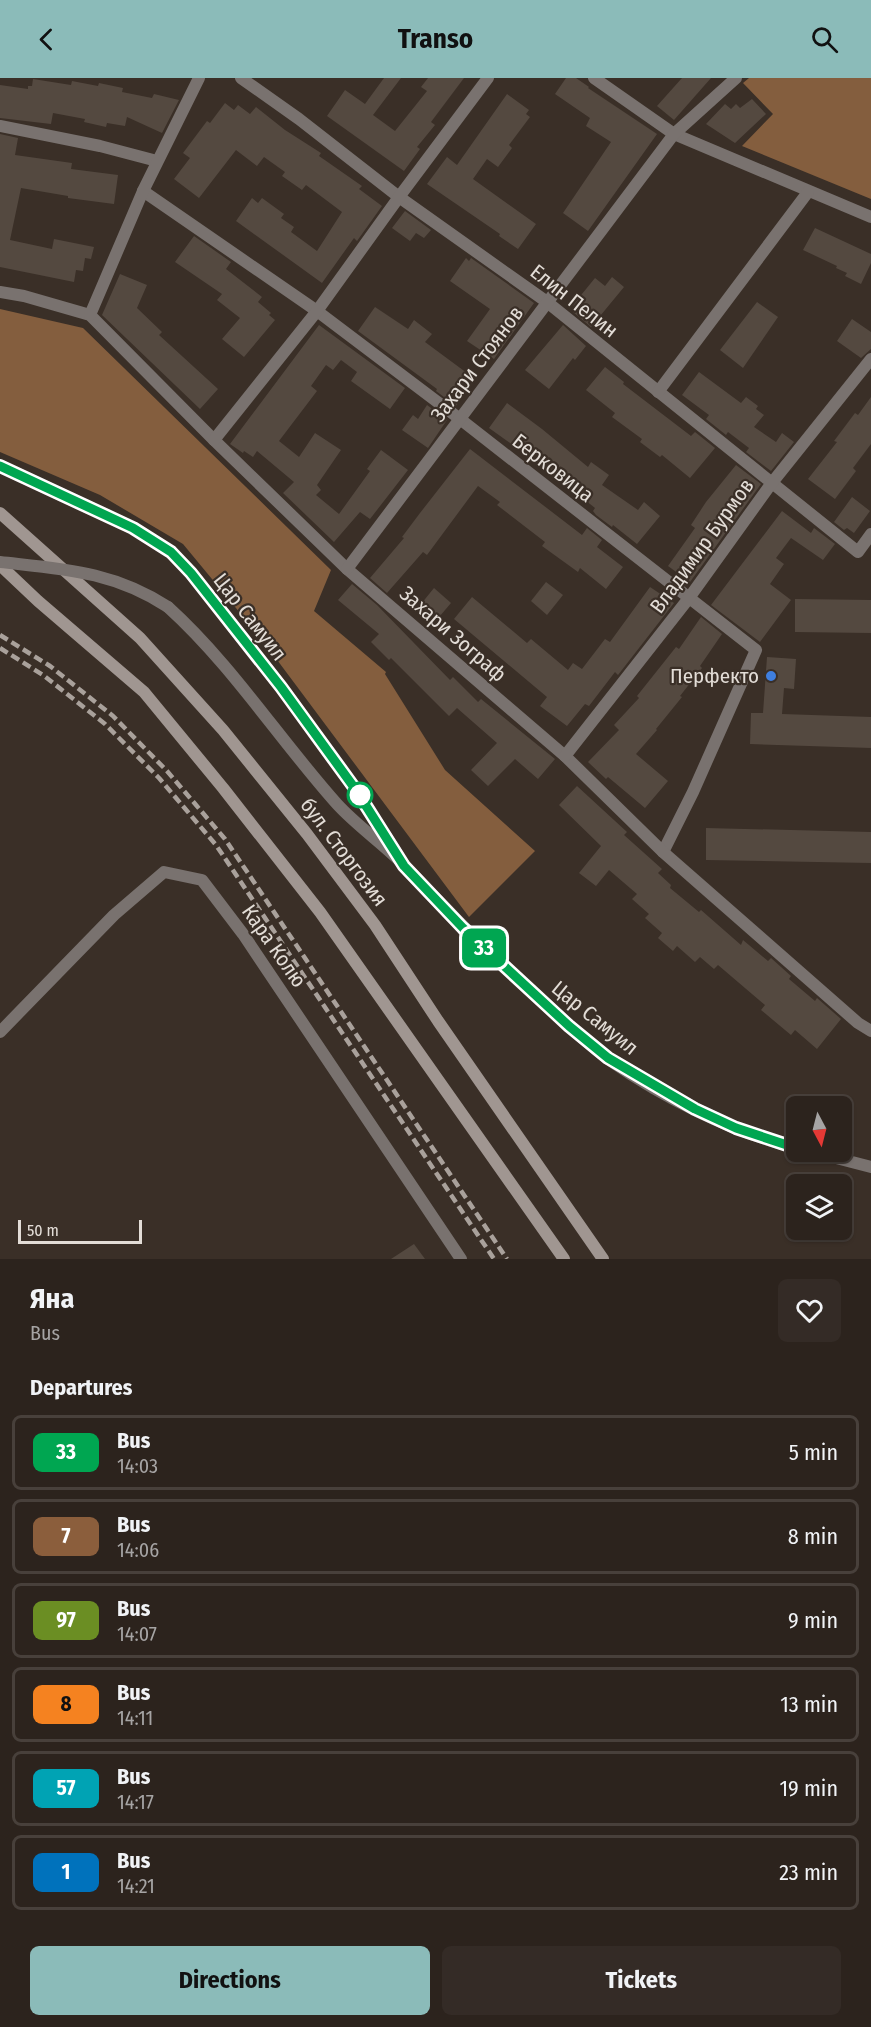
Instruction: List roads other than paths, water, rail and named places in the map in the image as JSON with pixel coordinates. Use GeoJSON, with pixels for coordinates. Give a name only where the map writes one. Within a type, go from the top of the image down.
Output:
{"type":"FeatureCollection","features":[{"type":"Feature","properties":{"kind":"main road","name":"бул. Сторгозия"},"geometry":{"type":"LineString","coordinates":[[0,513],[140,638],[223,730],[301,826],[375,925],[603,1259]]}},
{"type":"Feature","properties":{"kind":"main road"},"geometry":{"type":"LineString","coordinates":[[0,563],[38,602],[144,692],[224,788],[320,912],[564,1259]]}},
{"type":"Feature","properties":{"kind":"street"},"geometry":{"type":"LineString","coordinates":[[90,315],[143,191],[199,78]]}},
{"type":"Feature","properties":{"kind":"street","name":"Елин Пелин"},"geometry":{"type":"LineString","coordinates":[[241,78],[299,119],[399,197],[546,302],[858,552],[871,534]]}},
{"type":"Feature","properties":{"kind":"street"},"geometry":{"type":"LineString","coordinates":[[214,440],[317,312],[399,197],[489,78]]}},
{"type":"Feature","properties":{"kind":"street"},"geometry":{"type":"LineString","coordinates":[[594,78],[674,134],[871,217]]}},
{"type":"Feature","properties":{"kind":"street","name":"Захари Стоянов"},"geometry":{"type":"LineString","coordinates":[[347,569],[674,134],[736,78]]}},
{"type":"Feature","properties":{"kind":"street"},"geometry":{"type":"LineString","coordinates":[[0,126],[100,146],[158,161]]}},
{"type":"Feature","properties":{"kind":"street","name":"Берковица"},"geometry":{"type":"LineString","coordinates":[[143,191],[317,312],[460,419],[756,650],[693,792],[663,852]]}},
{"type":"Feature","properties":{"kind":"street"},"geometry":{"type":"LineString","coordinates":[[658,392],[808,192]]}},
{"type":"Feature","properties":{"kind":"street","name":"Захари Зограф"},"geometry":{"type":"LineString","coordinates":[[0,292],[24,296],[90,315],[347,569],[565,756],[663,852],[858,1023],[871,1031]]}},
{"type":"Feature","properties":{"kind":"street","name":"Владимир Бурмов"},"geometry":{"type":"LineString","coordinates":[[565,756],[689,598],[771,484],[871,359]]}},
{"type":"Feature","properties":{"kind":"street","name":"Цар Самуил"},"geometry":{"type":"LineString","coordinates":[[0,466],[124,524],[153,539],[171,552],[191,573],[281,687],[356,790],[404,866]]}},
{"type":"Feature","properties":{"kind":"street","name":"Цар Самуил"},"geometry":{"type":"LineString","coordinates":[[0,563],[76,571],[99,576],[137,588],[168,607],[207,646],[338,805],[404,866],[499,963],[608,1058],[695,1109],[736,1128],[786,1145]]}},
{"type":"Feature","properties":{"kind":"street","name":"Кара Колю"},"geometry":{"type":"LineString","coordinates":[[0,1032],[114,915],[164,872],[202,880],[243,934],[461,1259]]}},
{"type":"Feature","properties":{"kind":"street"},"geometry":{"type":"LineString","coordinates":[[852,1161],[867,1165]]}},
{"type":"Feature","properties":{"kind":"railway"},"geometry":{"type":"LineString","coordinates":[[0,635],[50,666],[113,716],[167,771],[225,839],[507,1259]]}},
{"type":"Feature","properties":{"kind":"railway"},"geometry":{"type":"LineString","coordinates":[[0,648],[43,675],[105,724],[159,778],[216,845],[494,1259]]}},
{"type":"Feature","properties":{"kind":"place","name":"Перфекто"},"geometry":{"type":"Point","coordinates":[771,676]}}]}
